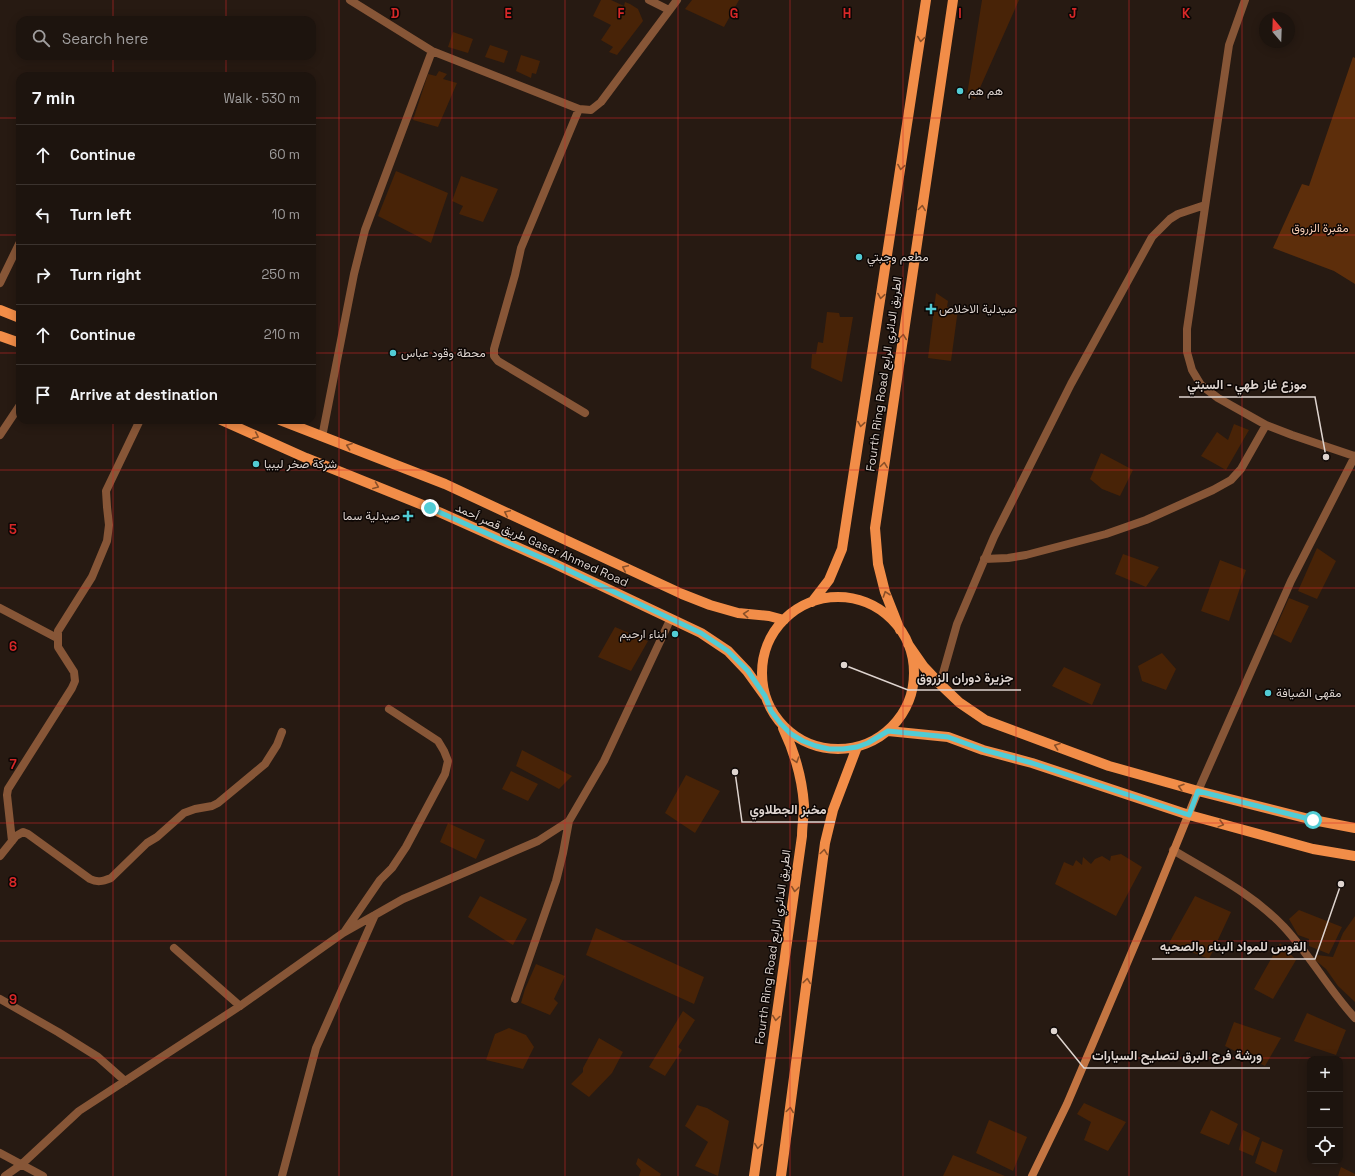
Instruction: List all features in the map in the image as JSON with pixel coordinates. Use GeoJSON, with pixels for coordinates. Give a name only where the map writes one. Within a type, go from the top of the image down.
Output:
{"type":"FeatureCollection","features":[{"type":"Feature","properties":{"kind":"main road","name":"Fourth Ring Road الطريق الدائري الرابع"},"geometry":{"type":"LineString","coordinates":[[812,602],[829,580],[842,549],[926,0]]}},
{"type":"Feature","properties":{"kind":"main road","name":"Fourth Ring Road الطريق الدائري الرابع"},"geometry":{"type":"LineString","coordinates":[[900,630],[885,592],[878,564],[875,528],[953,0]]}},
{"type":"Feature","properties":{"kind":"main road"},"geometry":{"type":"LineString","coordinates":[[0,310],[16,316]]}},
{"type":"Feature","properties":{"kind":"main road"},"geometry":{"type":"LineString","coordinates":[[0,336],[16,342]]}},
{"type":"Feature","properties":{"kind":"main road","name":"طريق قصر أحمد Gaser Ahmed Road"},"geometry":{"type":"LineString","coordinates":[[230,424],[306,458],[430,508],[701,633],[728,651],[748,671],[765,696]]}},
{"type":"Feature","properties":{"kind":"main road","name":"طريق قصر أحمد Gaser Ahmed Road"},"geometry":{"type":"LineString","coordinates":[[290,424],[445,484],[703,603],[738,613],[769,616],[784,620]]}},
{"type":"Feature","properties":{"kind":"main road"},"geometry":{"type":"LineString","coordinates":[[908,644],[914,667],[912,691],[903,713],[888,731],[873,740],[857,747],[843,749],[829,749],[816,746],[797,737],[781,724],[771,711],[765,696],[762,680],[762,663],[774,632],[784,620],[797,609],[812,602],[828,598],[845,598],[861,601],[885,614],[900,630],[924,667],[940,684],[960,703],[985,720],[1109,766],[1198,791],[1313,820],[1355,828]]}},
{"type":"Feature","properties":{"kind":"main road","name":"Fourth Ring Road الطريق الدائري الرابع"},"geometry":{"type":"LineString","coordinates":[[754,1176],[802,836],[804,806],[800,775],[792,748],[781,724]]}},
{"type":"Feature","properties":{"kind":"main road"},"geometry":{"type":"LineString","coordinates":[[888,731],[948,737],[984,750],[1032,763],[1189,815],[1313,849],[1355,856]]}},
{"type":"Feature","properties":{"kind":"main road"},"geometry":{"type":"LineString","coordinates":[[781,1176],[825,843],[833,810],[857,747]]}},
{"type":"Feature","properties":{"kind":"street"},"geometry":{"type":"LineString","coordinates":[[350,0],[432,51],[579,109],[591,110],[601,102],[676,0]]}},
{"type":"Feature","properties":{"kind":"street"},"geometry":{"type":"LineString","coordinates":[[649,0],[670,10]]}},
{"type":"Feature","properties":{"kind":"street"},"geometry":{"type":"LineString","coordinates":[[1032,1176],[1067,1104],[1148,914],[1198,791],[1291,581],[1355,456],[1266,425],[1218,398],[1201,385],[1192,370],[1187,352],[1187,329],[1228,45],[1245,0]]}},
{"type":"Feature","properties":{"kind":"street"},"geometry":{"type":"LineString","coordinates":[[322,437],[364,230],[432,51]]}},
{"type":"Feature","properties":{"kind":"street"},"geometry":{"type":"LineString","coordinates":[[579,109],[521,248],[494,349],[494,356],[498,361],[585,413]]}},
{"type":"Feature","properties":{"kind":"street"},"geometry":{"type":"LineString","coordinates":[[940,684],[957,624],[984,559],[1071,384],[1152,238],[1170,219],[1178,214],[1205,205]]}},
{"type":"Feature","properties":{"kind":"street"},"geometry":{"type":"LineString","coordinates":[[0,283],[16,250]]}},
{"type":"Feature","properties":{"kind":"street"},"geometry":{"type":"LineString","coordinates":[[0,435],[16,411]]}},
{"type":"Feature","properties":{"kind":"street"},"geometry":{"type":"LineString","coordinates":[[12,841],[7,795],[8,789],[75,681],[74,672],[58,647],[58,632],[92,578],[107,541],[109,525],[106,491],[138,424]]}},
{"type":"Feature","properties":{"kind":"street"},"geometry":{"type":"LineString","coordinates":[[984,559],[1008,558],[1026,555],[1106,534],[1146,520],[1213,490],[1231,480],[1241,468],[1266,425]]}},
{"type":"Feature","properties":{"kind":"street"},"geometry":{"type":"LineString","coordinates":[[0,608],[57,638]]}},
{"type":"Feature","properties":{"kind":"street"},"geometry":{"type":"LineString","coordinates":[[515,999],[556,881],[564,854],[568,821],[604,761],[671,618]]}},
{"type":"Feature","properties":{"kind":"street"},"geometry":{"type":"LineString","coordinates":[[343,933],[380,880],[392,868],[406,847],[445,774],[448,762],[438,741],[389,709]]}},
{"type":"Feature","properties":{"kind":"street"},"geometry":{"type":"LineString","coordinates":[[0,856],[12,841],[23,832],[28,834],[90,879],[94,881],[103,881],[111,878],[147,843],[157,837],[184,814],[195,808],[212,806],[218,803],[265,764],[273,754],[282,732]]}},
{"type":"Feature","properties":{"kind":"street"},"geometry":{"type":"LineString","coordinates":[[5,1176],[22,1164],[79,1111],[240,1006],[343,933],[403,899],[538,841],[568,821]]}},
{"type":"Feature","properties":{"kind":"street"},"geometry":{"type":"LineString","coordinates":[[1173,850],[1249,896],[1283,926],[1309,956],[1342,1005],[1355,1018]]}},
{"type":"Feature","properties":{"kind":"street"},"geometry":{"type":"LineString","coordinates":[[282,1176],[316,1048],[375,915]]}},
{"type":"Feature","properties":{"kind":"street"},"geometry":{"type":"LineString","coordinates":[[174,948],[240,1006]]}},
{"type":"Feature","properties":{"kind":"street"},"geometry":{"type":"LineString","coordinates":[[0,999],[98,1057],[125,1081]]}},
{"type":"Feature","properties":{"kind":"street"},"geometry":{"type":"LineString","coordinates":[[0,1153],[44,1176]]}},
{"type":"Feature","properties":{"kind":"green space","name":"مقبرة الزروق"},"geometry":{"type":"Polygon","coordinates":[[[1353,57],[1355,58],[1355,284],[1334,271],[1273,248],[1302,184],[1309,186],[1353,57]]]}},
{"type":"Feature","properties":{"kind":"building"},"geometry":{"type":"Polygon","coordinates":[[[601,0],[611,0],[624,6],[625,2],[630,4],[638,9],[643,21],[617,55],[609,52],[613,47],[601,40],[611,25],[593,16],[601,0]]]}},
{"type":"Feature","properties":{"kind":"building"},"geometry":{"type":"Polygon","coordinates":[[[692,0],[739,0],[724,27],[685,9],[692,0]]]}},
{"type":"Feature","properties":{"kind":"building"},"geometry":{"type":"Polygon","coordinates":[[[982,0],[1019,0],[975,99],[967,95],[982,0]]]}},
{"type":"Feature","properties":{"kind":"building"},"geometry":{"type":"Polygon","coordinates":[[[453,32],[473,39],[468,53],[448,47],[453,32]]]}},
{"type":"Feature","properties":{"kind":"building"},"geometry":{"type":"Polygon","coordinates":[[[490,45],[508,51],[504,63],[485,57],[490,45]]]}},
{"type":"Feature","properties":{"kind":"building"},"geometry":{"type":"Polygon","coordinates":[[[521,55],[540,61],[536,74],[532,73],[531,78],[516,71],[521,55]]]}},
{"type":"Feature","properties":{"kind":"building"},"geometry":{"type":"Polygon","coordinates":[[[439,71],[447,74],[443,79],[457,83],[438,127],[413,120],[428,74],[436,76],[439,71]]]}},
{"type":"Feature","properties":{"kind":"building"},"geometry":{"type":"Polygon","coordinates":[[[396,171],[448,193],[431,243],[378,216],[396,171]]]}},
{"type":"Feature","properties":{"kind":"building"},"geometry":{"type":"Polygon","coordinates":[[[461,176],[498,189],[483,222],[459,214],[463,206],[452,201],[461,176]]]}},
{"type":"Feature","properties":{"kind":"building"},"geometry":{"type":"Polygon","coordinates":[[[936,293],[948,301],[947,307],[958,309],[951,361],[928,358],[936,293]]]}},
{"type":"Feature","properties":{"kind":"building"},"geometry":{"type":"Polygon","coordinates":[[[827,312],[839,313],[840,317],[853,317],[842,382],[811,368],[812,354],[816,354],[818,342],[823,343],[827,312]]]}},
{"type":"Feature","properties":{"kind":"building"},"geometry":{"type":"Polygon","coordinates":[[[1234,424],[1249,430],[1226,470],[1201,456],[1217,432],[1228,440],[1234,424]]]}},
{"type":"Feature","properties":{"kind":"building"},"geometry":{"type":"Polygon","coordinates":[[[1101,453],[1133,470],[1120,496],[1102,489],[1090,479],[1101,453]]]}},
{"type":"Feature","properties":{"kind":"building"},"geometry":{"type":"Polygon","coordinates":[[[1317,548],[1336,561],[1317,599],[1298,591],[1317,548]]]}},
{"type":"Feature","properties":{"kind":"building"},"geometry":{"type":"Polygon","coordinates":[[[1123,554],[1159,567],[1146,587],[1115,574],[1123,554]]]}},
{"type":"Feature","properties":{"kind":"building"},"geometry":{"type":"Polygon","coordinates":[[[1220,560],[1246,570],[1229,621],[1201,611],[1220,560]]]}},
{"type":"Feature","properties":{"kind":"building"},"geometry":{"type":"Polygon","coordinates":[[[1289,598],[1309,606],[1291,643],[1273,634],[1289,598]]]}},
{"type":"Feature","properties":{"kind":"building"},"geometry":{"type":"Polygon","coordinates":[[[615,627],[648,641],[631,671],[598,657],[615,627]]]}},
{"type":"Feature","properties":{"kind":"building"},"geometry":{"type":"Polygon","coordinates":[[[1162,653],[1176,669],[1166,690],[1142,681],[1138,666],[1162,653]]]}},
{"type":"Feature","properties":{"kind":"building"},"geometry":{"type":"Polygon","coordinates":[[[1064,667],[1101,684],[1092,705],[1052,686],[1064,667]]]}},
{"type":"Feature","properties":{"kind":"building"},"geometry":{"type":"Polygon","coordinates":[[[522,750],[572,776],[559,789],[516,766],[522,750]]]}},
{"type":"Feature","properties":{"kind":"building"},"geometry":{"type":"Polygon","coordinates":[[[511,771],[538,784],[528,801],[502,789],[511,771]]]}},
{"type":"Feature","properties":{"kind":"building"},"geometry":{"type":"Polygon","coordinates":[[[686,775],[720,791],[695,833],[665,813],[686,775]]]}},
{"type":"Feature","properties":{"kind":"building"},"geometry":{"type":"Polygon","coordinates":[[[448,823],[485,840],[476,859],[440,842],[448,823]]]}},
{"type":"Feature","properties":{"kind":"building"},"geometry":{"type":"Polygon","coordinates":[[[1121,854],[1142,867],[1116,916],[1055,884],[1064,862],[1073,866],[1076,860],[1082,865],[1083,857],[1091,864],[1095,859],[1102,856],[1110,861],[1111,856],[1121,854]]]}},
{"type":"Feature","properties":{"kind":"building"},"geometry":{"type":"Polygon","coordinates":[[[480,896],[527,919],[513,945],[468,917],[480,896]]]}},
{"type":"Feature","properties":{"kind":"building"},"geometry":{"type":"Polygon","coordinates":[[[1195,896],[1231,912],[1209,959],[1169,943],[1195,896]]]}},
{"type":"Feature","properties":{"kind":"building"},"geometry":{"type":"Polygon","coordinates":[[[1299,910],[1342,927],[1329,954],[1309,946],[1309,939],[1298,935],[1289,919],[1299,910]]]}},
{"type":"Feature","properties":{"kind":"building"},"geometry":{"type":"Polygon","coordinates":[[[1355,916],[1355,1002],[1338,986],[1326,969],[1315,960],[1317,955],[1333,957],[1343,933],[1355,916]]]}},
{"type":"Feature","properties":{"kind":"building"},"geometry":{"type":"Polygon","coordinates":[[[596,928],[704,977],[694,1004],[586,955],[596,928]]]}},
{"type":"Feature","properties":{"kind":"building"},"geometry":{"type":"Polygon","coordinates":[[[1280,943],[1296,960],[1273,999],[1254,989],[1280,943]]]}},
{"type":"Feature","properties":{"kind":"building"},"geometry":{"type":"Polygon","coordinates":[[[536,964],[565,976],[554,999],[558,1003],[550,1015],[521,1003],[525,989],[536,964]]]}},
{"type":"Feature","properties":{"kind":"building"},"geometry":{"type":"Polygon","coordinates":[[[683,1011],[695,1020],[678,1047],[682,1050],[665,1076],[649,1067],[683,1011]]]}},
{"type":"Feature","properties":{"kind":"building"},"geometry":{"type":"Polygon","coordinates":[[[1307,1013],[1346,1030],[1336,1055],[1294,1041],[1307,1013]]]}},
{"type":"Feature","properties":{"kind":"building"},"geometry":{"type":"Polygon","coordinates":[[[1234,1022],[1281,1038],[1265,1066],[1225,1046],[1234,1022]]]}},
{"type":"Feature","properties":{"kind":"building"},"geometry":{"type":"Polygon","coordinates":[[[509,1028],[526,1035],[534,1047],[523,1069],[486,1060],[495,1034],[509,1028]]]}},
{"type":"Feature","properties":{"kind":"building"},"geometry":{"type":"Polygon","coordinates":[[[599,1038],[623,1052],[612,1073],[589,1097],[571,1084],[583,1072],[583,1068],[599,1038]]]}},
{"type":"Feature","properties":{"kind":"building"},"geometry":{"type":"Polygon","coordinates":[[[1084,1103],[1126,1122],[1108,1151],[1084,1140],[1091,1122],[1077,1114],[1084,1103]]]}},
{"type":"Feature","properties":{"kind":"building"},"geometry":{"type":"Polygon","coordinates":[[[697,1105],[707,1108],[729,1121],[718,1176],[695,1166],[708,1142],[685,1126],[697,1105]]]}},
{"type":"Feature","properties":{"kind":"building"},"geometry":{"type":"Polygon","coordinates":[[[1211,1110],[1238,1124],[1229,1145],[1200,1133],[1211,1110]]]}},
{"type":"Feature","properties":{"kind":"building"},"geometry":{"type":"Polygon","coordinates":[[[989,1120],[1027,1137],[1013,1171],[976,1153],[989,1120]]]}},
{"type":"Feature","properties":{"kind":"building"},"geometry":{"type":"Polygon","coordinates":[[[1243,1130],[1260,1138],[1253,1156],[1239,1150],[1243,1130]]]}},
{"type":"Feature","properties":{"kind":"building"},"geometry":{"type":"Polygon","coordinates":[[[1262,1141],[1283,1150],[1276,1173],[1255,1163],[1262,1141]]]}},
{"type":"Feature","properties":{"kind":"building"},"geometry":{"type":"Polygon","coordinates":[[[953,1155],[1005,1176],[943,1176],[953,1155]]]}},
{"type":"Feature","properties":{"kind":"building"},"geometry":{"type":"Polygon","coordinates":[[[638,1158],[661,1174],[660,1176],[639,1176],[641,1170],[636,1164],[638,1158]]]}},
{"type":"Feature","properties":{"kind":"building"},"geometry":{"type":"Polygon","coordinates":[[[1341,1167],[1355,1174],[1355,1176],[1338,1176],[1341,1167]]]}},
{"type":"Feature","properties":{"kind":"place","name":"هم هم"},"geometry":{"type":"Point","coordinates":[960,91]}},
{"type":"Feature","properties":{"kind":"place","name":"مطعم وجبتي"},"geometry":{"type":"Point","coordinates":[859,257]}},
{"type":"Feature","properties":{"kind":"place","name":"صيدلية الاخلاص"},"geometry":{"type":"Point","coordinates":[931,309]}},
{"type":"Feature","properties":{"kind":"place","name":"محطة وقود عباس"},"geometry":{"type":"Point","coordinates":[393,353]}},
{"type":"Feature","properties":{"kind":"place","name":"موزع غاز طهي - السبتي"},"geometry":{"type":"Point","coordinates":[1326,457]}},
{"type":"Feature","properties":{"kind":"place","name":"شركة صخر ليبيا"},"geometry":{"type":"Point","coordinates":[256,464]}},
{"type":"Feature","properties":{"kind":"place","name":"صيدلية سما"},"geometry":{"type":"Point","coordinates":[408,516]}},
{"type":"Feature","properties":{"kind":"place","name":"ابناء ارحيم"},"geometry":{"type":"Point","coordinates":[675,634]}},
{"type":"Feature","properties":{"kind":"place","name":"جزيرة دوران الزروق"},"geometry":{"type":"Point","coordinates":[844,665]}},
{"type":"Feature","properties":{"kind":"place","name":"مقهى الضيافة"},"geometry":{"type":"Point","coordinates":[1268,693]}},
{"type":"Feature","properties":{"kind":"place","name":"مخبز الجطلاوي"},"geometry":{"type":"Point","coordinates":[735,772]}},
{"type":"Feature","properties":{"kind":"place","name":"القوس للمواد البناء والصحيه"},"geometry":{"type":"Point","coordinates":[1341,884]}},
{"type":"Feature","properties":{"kind":"place","name":"ورشة فرج البرق لتصليح السيارات"},"geometry":{"type":"Point","coordinates":[1054,1031]}},
{"type":"Feature","properties":{"kind":"route"},"geometry":{"type":"LineString","coordinates":[[430,508],[553,563],[701,633],[728,651],[748,671],[765,696],[771,711],[791,734],[816,746],[829,749],[857,747],[878,738],[888,731],[948,737],[984,750],[1032,763],[1189,815],[1198,791],[1313,820]]}}]}
